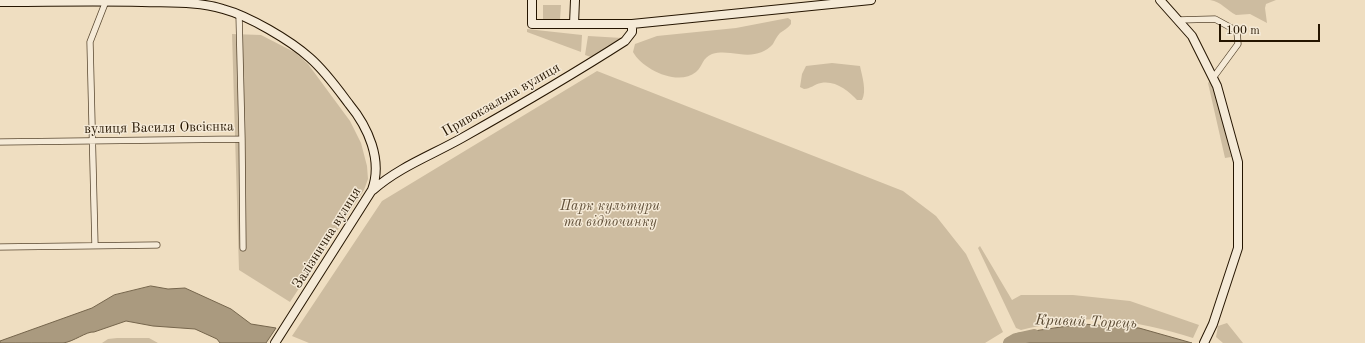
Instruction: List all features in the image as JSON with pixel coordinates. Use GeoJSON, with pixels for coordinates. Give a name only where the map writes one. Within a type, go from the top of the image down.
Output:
{"type":"FeatureCollection","features":[{"type":"Feature","properties":{"kind":"street"},"geometry":{"type":"LineString","coordinates":[[532,0],[532,24],[632,24],[871,0]]}},
{"type":"Feature","properties":{"kind":"street"},"geometry":{"type":"LineString","coordinates":[[574,24],[575,0]]}},
{"type":"Feature","properties":{"kind":"street"},"geometry":{"type":"LineString","coordinates":[[1160,0],[1192,36],[1218,86],[1238,162],[1238,248],[1213,324],[1204,343]]}},
{"type":"Feature","properties":{"kind":"street"},"geometry":{"type":"LineString","coordinates":[[95,246],[90,42],[106,1]]}},
{"type":"Feature","properties":{"kind":"street","name":"Залізнична вулиця"},"geometry":{"type":"LineString","coordinates":[[0,2],[106,1],[195,3],[217,7],[239,14],[287,41],[309,57],[334,84],[354,109],[363,125],[373,149],[377,170],[372,190],[275,343]]}},
{"type":"Feature","properties":{"kind":"street","name":"вулиця Василя Овсієнка"},"geometry":{"type":"LineString","coordinates":[[0,142],[242,139],[239,14]]}},
{"type":"Feature","properties":{"kind":"street"},"geometry":{"type":"LineString","coordinates":[[1178,20],[1216,19],[1236,31],[1238,44],[1214,78]]}},
{"type":"Feature","properties":{"kind":"street","name":"Привокзальна вулиця"},"geometry":{"type":"LineString","coordinates":[[372,190],[389,176],[446,147],[535,97],[625,41],[632,32],[632,24]]}},
{"type":"Feature","properties":{"kind":"street"},"geometry":{"type":"LineString","coordinates":[[242,139],[243,248]]}},
{"type":"Feature","properties":{"kind":"street"},"geometry":{"type":"LineString","coordinates":[[0,247],[157,245]]}},
{"type":"Feature","properties":{"kind":"green space"},"geometry":{"type":"Polygon","coordinates":[[[1210,0],[1276,0],[1266,4],[1265,8],[1267,23],[1250,14],[1236,15],[1218,2],[1210,0]]]}},
{"type":"Feature","properties":{"kind":"green space"},"geometry":{"type":"Polygon","coordinates":[[[543,5],[561,5],[560,20],[543,20],[543,5]]]}},
{"type":"Feature","properties":{"kind":"green space"},"geometry":{"type":"Polygon","coordinates":[[[788,18],[791,20],[791,24],[780,33],[773,44],[766,50],[758,54],[749,55],[722,52],[712,54],[704,60],[696,72],[680,78],[671,77],[652,70],[633,52],[635,44],[657,36],[736,28],[788,18]]]}},
{"type":"Feature","properties":{"kind":"green space"},"geometry":{"type":"Polygon","coordinates":[[[527,29],[582,35],[581,52],[527,32],[527,29]]]}},
{"type":"Feature","properties":{"kind":"green space"},"geometry":{"type":"Polygon","coordinates":[[[232,34],[261,35],[296,53],[308,64],[350,121],[361,143],[367,166],[368,179],[364,190],[290,302],[239,270],[232,34]]]}},
{"type":"Feature","properties":{"kind":"green space"},"geometry":{"type":"Polygon","coordinates":[[[588,36],[622,38],[594,58],[585,55],[588,36]]]}},
{"type":"Feature","properties":{"kind":"green space"},"geometry":{"type":"Polygon","coordinates":[[[832,63],[860,66],[864,88],[862,100],[857,100],[846,90],[831,83],[821,83],[806,89],[800,87],[802,74],[806,66],[832,63]]]}},
{"type":"Feature","properties":{"kind":"green space","name":"Парк культури та відпочинку"},"geometry":{"type":"Polygon","coordinates":[[[597,71],[903,191],[936,216],[966,254],[1003,332],[985,343],[309,343],[292,336],[382,201],[597,71]]]}},
{"type":"Feature","properties":{"kind":"green space"},"geometry":{"type":"Polygon","coordinates":[[[1210,81],[1220,108],[1231,157],[1225,158],[1208,83],[1210,81]]]}},
{"type":"Feature","properties":{"kind":"green space"},"geometry":{"type":"Polygon","coordinates":[[[980,246],[1012,300],[1021,295],[1073,295],[1130,301],[1199,325],[1193,338],[1139,324],[1096,319],[1041,325],[1021,330],[1016,328],[978,248],[980,246]]]}},
{"type":"Feature","properties":{"kind":"green space"},"geometry":{"type":"Polygon","coordinates":[[[1227,323],[1243,343],[1223,343],[1216,337],[1218,326],[1227,323]]]}},
{"type":"Feature","properties":{"kind":"green space"},"geometry":{"type":"Polygon","coordinates":[[[149,338],[158,343],[102,343],[108,339],[149,338]]]}},
{"type":"Feature","properties":{"kind":"shaded area"},"geometry":{"type":"Polygon","coordinates":[[[151,286],[168,289],[185,288],[231,309],[251,324],[276,328],[266,343],[220,343],[217,339],[195,329],[153,326],[126,321],[63,343],[0,343],[0,341],[92,308],[114,295],[151,286]]]}},
{"type":"Feature","properties":{"kind":"shaded area"},"geometry":{"type":"Polygon","coordinates":[[[1082,324],[1139,328],[1192,343],[1020,343],[1016,334],[1082,324]]]}},
{"type":"Feature","properties":{"kind":"waterway","name":"Кривий Торець"},"geometry":{"type":"LineString","coordinates":[[1009,343],[1016,339],[1034,335]]}}]}
